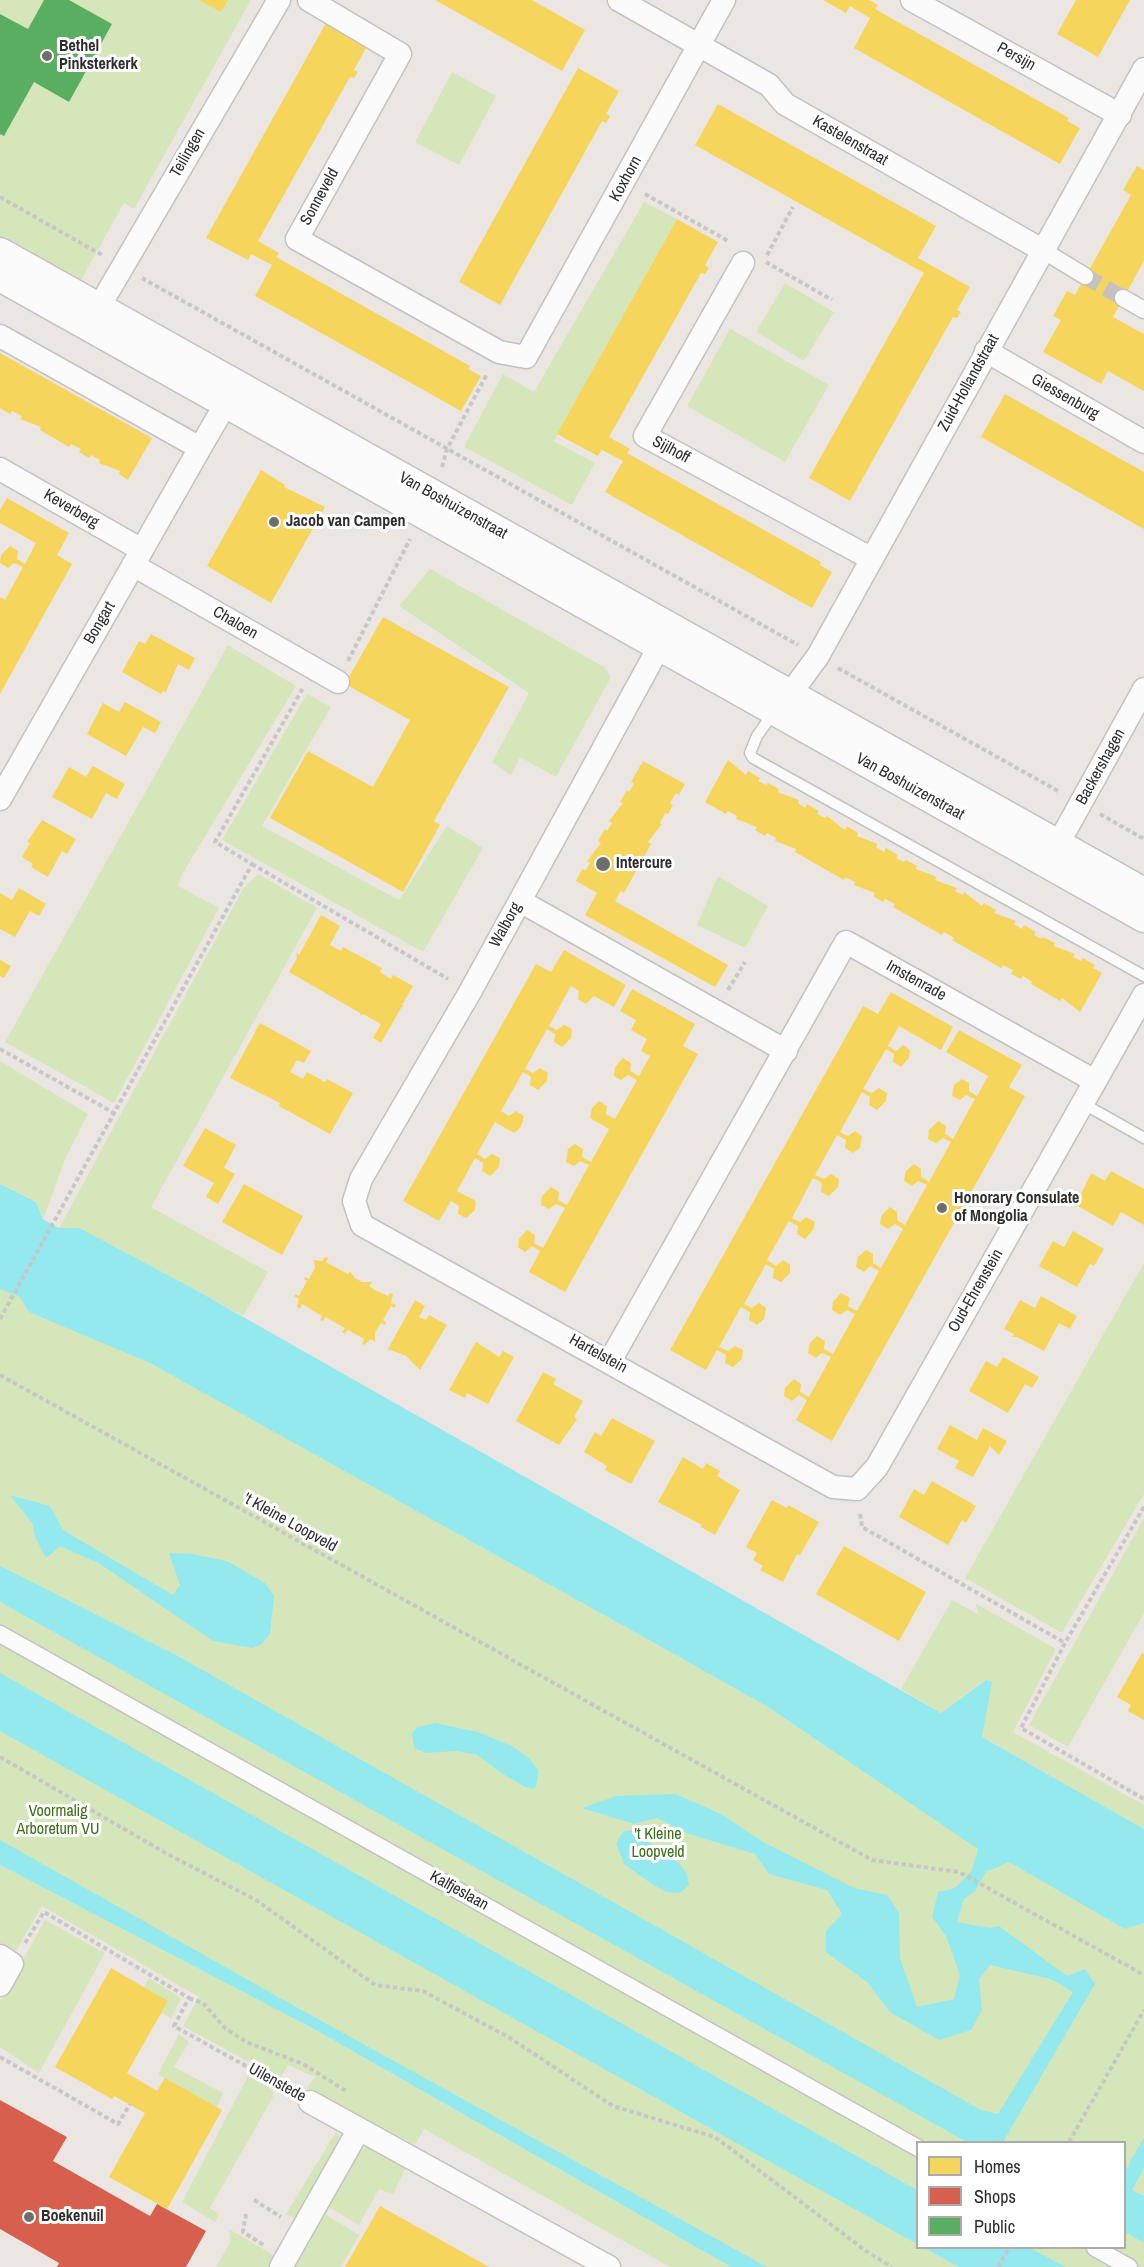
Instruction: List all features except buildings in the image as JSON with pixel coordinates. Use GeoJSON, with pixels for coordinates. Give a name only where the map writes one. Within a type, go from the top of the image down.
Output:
{"type":"FeatureCollection","features":[{"type":"Feature","properties":{"kind":"street","name":"Teilingen"},"geometry":{"type":"LineString","coordinates":[[94,317],[279,0]]}},
{"type":"Feature","properties":{"kind":"street","name":"Sonneveld"},"geometry":{"type":"LineString","coordinates":[[309,0],[400,54],[297,239],[499,352],[526,357]]}},
{"type":"Feature","properties":{"kind":"street","name":"Kastelenstraat"},"geometry":{"type":"LineString","coordinates":[[619,0],[769,85],[785,104],[1085,276]]}},
{"type":"Feature","properties":{"kind":"street","name":"Koxhorn"},"geometry":{"type":"LineString","coordinates":[[526,357],[724,0]]}},
{"type":"Feature","properties":{"kind":"street","name":"Persijn"},"geometry":{"type":"LineString","coordinates":[[912,0],[1120,115]]}},
{"type":"Feature","properties":{"kind":"street","name":"Zuid-Hollandstraat"},"geometry":{"type":"LineString","coordinates":[[782,703],[818,656],[986,351],[1120,115],[1137,95],[1144,69]]}},
{"type":"Feature","properties":{"kind":"street","name":"Van Boshuizenstraat"},"geometry":{"type":"LineString","coordinates":[[0,252],[94,317],[1052,854],[1144,918]]}},
{"type":"Feature","properties":{"kind":"street","name":"Sijlhoff"},"geometry":{"type":"LineString","coordinates":[[743,264],[645,436],[872,559]]}},
{"type":"Feature","properties":{"kind":"street","name":"Van Boshuizenstraat"},"geometry":{"type":"LineString","coordinates":[[0,277],[94,317]]}},
{"type":"Feature","properties":{"kind":"street"},"geometry":{"type":"LineString","coordinates":[[1123,298],[1144,310]]}},
{"type":"Feature","properties":{"kind":"street"},"geometry":{"type":"LineString","coordinates":[[0,336],[200,448],[231,394]]}},
{"type":"Feature","properties":{"kind":"street","name":"Giessenburg"},"geometry":{"type":"LineString","coordinates":[[986,351],[1144,442]]}},
{"type":"Feature","properties":{"kind":"street","name":"Bongart"},"geometry":{"type":"LineString","coordinates":[[0,799],[200,448]]}},
{"type":"Feature","properties":{"kind":"street","name":"Keverberg"},"geometry":{"type":"LineString","coordinates":[[0,469],[137,557]]}},
{"type":"Feature","properties":{"kind":"street","name":"Chaloen"},"geometry":{"type":"LineString","coordinates":[[137,557],[338,682]]}},
{"type":"Feature","properties":{"kind":"street","name":"Walborg"},"geometry":{"type":"LineString","coordinates":[[354,1202],[361,1179],[470,992],[664,637]]}},
{"type":"Feature","properties":{"kind":"street","name":"Backershagen"},"geometry":{"type":"LineString","coordinates":[[1052,854],[1144,689]]}},
{"type":"Feature","properties":{"kind":"street","name":"Van Boshuizenstraat"},"geometry":{"type":"LineString","coordinates":[[1052,854],[1144,892]]}},
{"type":"Feature","properties":{"kind":"street"},"geometry":{"type":"LineString","coordinates":[[520,901],[786,1051]]}},
{"type":"Feature","properties":{"kind":"street","name":"Imstenrade"},"geometry":{"type":"LineString","coordinates":[[610,1360],[846,942],[1095,1082]]}},
{"type":"Feature","properties":{"kind":"street","name":"Oud-Ehrenstein"},"geometry":{"type":"LineString","coordinates":[[857,1489],[876,1467],[1144,995]]}},
{"type":"Feature","properties":{"kind":"street","name":"Hartelstein"},"geometry":{"type":"LineString","coordinates":[[354,1202],[362,1225],[610,1360],[833,1487],[857,1489]]}},
{"type":"Feature","properties":{"kind":"street","name":"Kalfjeslaan"},"geometry":{"type":"LineString","coordinates":[[0,1634],[916,2147]]}},
{"type":"Feature","properties":{"kind":"street"},"geometry":{"type":"LineString","coordinates":[[0,1985],[6,1960]]}},
{"type":"Feature","properties":{"kind":"street","name":"Uilenstede"},"geometry":{"type":"LineString","coordinates":[[310,2102],[603,2266]]}},
{"type":"Feature","properties":{"kind":"street"},"geometry":{"type":"LineString","coordinates":[[284,2263],[359,2129]]}},
{"type":"Feature","properties":{"kind":"street"},"geometry":{"type":"LineString","coordinates":[[1098,2249],[1129,2267]]}},
{"type":"Feature","properties":{"kind":"lane"},"geometry":{"type":"LineString","coordinates":[[782,703],[758,736],[750,753],[753,758],[1144,976]]}},
{"type":"Feature","properties":{"kind":"lane"},"geometry":{"type":"LineString","coordinates":[[1082,1103],[1144,1138]]}},
{"type":"Feature","properties":{"kind":"path"},"geometry":{"type":"LineString","coordinates":[[624,182],[744,249],[743,264]]}},
{"type":"Feature","properties":{"kind":"path"},"geometry":{"type":"LineString","coordinates":[[0,197],[1144,839]]}},
{"type":"Feature","properties":{"kind":"path"},"geometry":{"type":"LineString","coordinates":[[793,207],[764,261],[832,300]]}},
{"type":"Feature","properties":{"kind":"path"},"geometry":{"type":"LineString","coordinates":[[338,682],[429,504],[447,449],[499,352]]}},
{"type":"Feature","properties":{"kind":"path"},"geometry":{"type":"LineString","coordinates":[[314,668],[215,842],[470,992]]}},
{"type":"Feature","properties":{"kind":"path"},"geometry":{"type":"LineString","coordinates":[[0,1319],[252,864]]}},
{"type":"Feature","properties":{"kind":"path"},"geometry":{"type":"LineString","coordinates":[[716,1012],[745,962]]}},
{"type":"Feature","properties":{"kind":"path"},"geometry":{"type":"LineString","coordinates":[[0,1049],[114,1113]]}},
{"type":"Feature","properties":{"kind":"path","name":"'t Kleine Loopveld"},"geometry":{"type":"LineString","coordinates":[[0,1375],[872,1860],[959,1872],[1144,1975]]}},
{"type":"Feature","properties":{"kind":"path"},"geometry":{"type":"LineString","coordinates":[[857,1489],[862,1527],[1065,1642]]}},
{"type":"Feature","properties":{"kind":"path"},"geometry":{"type":"LineString","coordinates":[[1144,1507],[1065,1642],[1021,1728],[1144,1799]]}},
{"type":"Feature","properties":{"kind":"path"},"geometry":{"type":"LineString","coordinates":[[0,1757],[169,1855],[256,1900],[375,1985],[423,1991],[510,2038],[613,2106],[715,2137],[866,2251],[892,2267]]}},
{"type":"Feature","properties":{"kind":"path"},"geometry":{"type":"LineString","coordinates":[[6,1960],[44,1912],[189,1998],[203,2003],[225,2028],[246,2043],[303,2064],[336,2082],[356,2100],[365,2118],[359,2129]]}},
{"type":"Feature","properties":{"kind":"path","name":"Uilenstede"},"geometry":{"type":"LineString","coordinates":[[189,1998],[174,2025],[310,2102]]}},
{"type":"Feature","properties":{"kind":"path"},"geometry":{"type":"LineString","coordinates":[[1070,2141],[1144,2010]]}},
{"type":"Feature","properties":{"kind":"path"},"geometry":{"type":"LineString","coordinates":[[0,2057],[118,2124],[130,2104]]}},
{"type":"Feature","properties":{"kind":"path"},"geometry":{"type":"LineString","coordinates":[[254,2200],[302,2230]]}},
{"type":"Feature","properties":{"kind":"path"},"geometry":{"type":"LineString","coordinates":[[246,2214],[243,2232],[284,2263]]}},
{"type":"Feature","properties":{"kind":"path"},"geometry":{"type":"LineString","coordinates":[[998,2267],[1008,2249]]}},
{"type":"Feature","properties":{"kind":"green space"},"geometry":{"type":"Polygon","coordinates":[[[0,0],[251,0],[134,209],[124,203],[78,285],[0,241],[0,0]]]}},
{"type":"Feature","properties":{"kind":"green space"},"geometry":{"type":"Polygon","coordinates":[[[452,72],[496,96],[459,165],[415,142],[452,72]]]}},
{"type":"Feature","properties":{"kind":"green space"},"geometry":{"type":"Polygon","coordinates":[[[644,202],[677,219],[554,441],[595,463],[572,505],[464,447],[503,374],[534,392],[644,202]]]}},
{"type":"Feature","properties":{"kind":"green space"},"geometry":{"type":"Polygon","coordinates":[[[785,283],[834,312],[804,361],[756,332],[785,283]]]}},
{"type":"Feature","properties":{"kind":"green space"},"geometry":{"type":"Polygon","coordinates":[[[730,329],[829,385],[785,462],[687,406],[730,329]]]}},
{"type":"Feature","properties":{"kind":"green space"},"geometry":{"type":"Polygon","coordinates":[[[430,569],[604,667],[611,677],[556,777],[520,757],[511,775],[492,762],[529,693],[399,606],[430,569]]]}},
{"type":"Feature","properties":{"kind":"green space"},"geometry":{"type":"Polygon","coordinates":[[[228,645],[296,686],[181,876],[178,886],[219,908],[114,1103],[5,1042],[228,645]]]}},
{"type":"Feature","properties":{"kind":"green space"},"geometry":{"type":"Polygon","coordinates":[[[307,694],[331,707],[262,826],[399,900],[447,826],[483,848],[423,952],[222,840],[307,694]]]}},
{"type":"Feature","properties":{"kind":"green space"},"geometry":{"type":"Polygon","coordinates":[[[258,874],[317,908],[151,1207],[268,1272],[243,1316],[194,1289],[59,1228],[243,889],[258,874]]]}},
{"type":"Feature","properties":{"kind":"green space"},"geometry":{"type":"Polygon","coordinates":[[[718,876],[768,906],[745,948],[697,925],[718,876]]]}},
{"type":"Feature","properties":{"kind":"green space"},"geometry":{"type":"Polygon","coordinates":[[[0,1061],[88,1114],[66,1157],[43,1219],[36,1202],[0,1184],[0,1061]]]}},
{"type":"Feature","properties":{"kind":"green space"},"geometry":{"type":"Polygon","coordinates":[[[1144,1263],[1144,1494],[1062,1633],[965,1578],[1144,1263]]]}},
{"type":"Feature","properties":{"kind":"green space","name":"'t Kleine Loopveld"},"geometry":{"type":"Polygon","coordinates":[[[0,1280],[136,1351],[1144,1913],[1144,2267],[1001,2267],[1010,2249],[1126,2249],[1126,2141],[916,2141],[916,2191],[0,1680],[0,1280]]]}},
{"type":"Feature","properties":{"kind":"green space"},"geometry":{"type":"Polygon","coordinates":[[[1144,1518],[1144,1613],[1068,1747],[1029,1725],[1144,1518]]]}},
{"type":"Feature","properties":{"kind":"green space"},"geometry":{"type":"Polygon","coordinates":[[[952,1600],[979,1615],[975,1603],[1056,1649],[1013,1732],[1144,1805],[1144,1829],[982,1737],[985,1680],[941,1713],[901,1689],[952,1600]]]}},
{"type":"Feature","properties":{"kind":"green space","name":"Voormalig Arboretum VU"},"geometry":{"type":"Polygon","coordinates":[[[0,1729],[916,2239],[916,2249],[933,2249],[966,2267],[762,2267],[0,1850],[0,1729]]]}},
{"type":"Feature","properties":{"kind":"green space"},"geometry":{"type":"Polygon","coordinates":[[[0,1865],[314,2029],[731,2267],[670,2267],[424,2129],[415,2145],[307,2088],[315,2077],[288,2065],[280,2079],[183,2026],[199,1997],[42,1906],[16,1951],[0,1943],[0,1865]]]}},
{"type":"Feature","properties":{"kind":"green space"},"geometry":{"type":"Polygon","coordinates":[[[45,1920],[105,1953],[39,2073],[0,2047],[0,2002],[45,1920]]]}},
{"type":"Feature","properties":{"kind":"green space"},"geometry":{"type":"Polygon","coordinates":[[[149,1978],[181,1998],[171,2019],[161,2012],[167,2001],[144,1987],[149,1978]]]}},
{"type":"Feature","properties":{"kind":"green space"},"geometry":{"type":"Polygon","coordinates":[[[179,2034],[189,2042],[174,2067],[223,2093],[217,2108],[158,2074],[179,2034]]]}},
{"type":"Feature","properties":{"kind":"green space"},"geometry":{"type":"Polygon","coordinates":[[[248,2076],[273,2090],[273,2097],[210,2208],[219,2214],[215,2222],[182,2202],[248,2076]]]}},
{"type":"Feature","properties":{"kind":"green space"},"geometry":{"type":"Polygon","coordinates":[[[336,2132],[342,2142],[299,2220],[286,2214],[336,2132]]]}},
{"type":"Feature","properties":{"kind":"green space"},"geometry":{"type":"Polygon","coordinates":[[[367,2146],[406,2167],[393,2195],[379,2189],[359,2225],[325,2205],[351,2156],[367,2146]]]}},
{"type":"Feature","properties":{"kind":"green space"},"geometry":{"type":"Polygon","coordinates":[[[320,2211],[359,2235],[341,2267],[288,2267],[320,2211]]]}},
{"type":"Feature","properties":{"kind":"green space"},"geometry":{"type":"Polygon","coordinates":[[[229,2229],[277,2257],[272,2267],[216,2267],[230,2243],[229,2229]]]}},
{"type":"Feature","properties":{"kind":"water"},"geometry":{"type":"Polygon","coordinates":[[[0,1184],[36,1202],[43,1219],[59,1228],[79,1228],[194,1289],[941,1713],[986,1680],[992,1682],[982,1737],[1144,1829],[1144,1923],[1125,1929],[1009,1862],[986,1872],[975,1891],[964,1899],[957,1922],[990,1928],[999,1926],[1067,1976],[1085,1969],[1095,1984],[1004,2141],[965,2141],[0,1602],[0,1566],[176,1655],[981,2110],[998,2114],[1073,1992],[1051,1979],[990,1965],[979,1979],[982,2010],[971,2030],[939,2040],[890,2012],[867,1982],[826,1952],[826,1931],[842,1914],[827,1890],[769,1874],[755,1854],[689,1834],[657,1818],[634,1824],[582,1808],[616,1796],[676,1794],[721,1814],[763,1842],[854,1888],[887,1895],[899,1913],[900,1958],[917,2007],[954,1999],[960,1975],[946,1936],[932,1917],[938,1892],[955,1888],[962,1881],[972,1870],[978,1849],[768,1707],[150,1363],[29,1312],[20,1297],[0,1289],[0,1184]]]}},
{"type":"Feature","properties":{"kind":"water"},"geometry":{"type":"Polygon","coordinates":[[[10,1495],[50,1506],[63,1530],[173,1595],[180,1585],[169,1553],[192,1554],[227,1561],[265,1583],[274,1596],[270,1634],[262,1644],[252,1648],[213,1641],[100,1564],[60,1546],[46,1558],[35,1537],[33,1524],[10,1495]]]}},
{"type":"Feature","properties":{"kind":"water"},"geometry":{"type":"Polygon","coordinates":[[[0,1673],[916,2189],[916,2243],[0,1731],[0,1673]]]}},
{"type":"Feature","properties":{"kind":"water"},"geometry":{"type":"Polygon","coordinates":[[[435,1723],[478,1732],[512,1746],[529,1758],[539,1771],[535,1789],[525,1787],[477,1755],[457,1751],[426,1753],[414,1748],[412,1733],[418,1727],[435,1723]]]}},
{"type":"Feature","properties":{"kind":"water"},"geometry":{"type":"Polygon","coordinates":[[[632,1830],[680,1864],[687,1874],[689,1885],[680,1893],[667,1892],[624,1864],[616,1843],[623,1832],[632,1830]]]}},
{"type":"Feature","properties":{"kind":"water"},"geometry":{"type":"Polygon","coordinates":[[[0,1840],[289,2003],[767,2267],[731,2267],[314,2029],[0,1865],[0,1840]]]}},
{"type":"Feature","properties":{"kind":"water"},"geometry":{"type":"Polygon","coordinates":[[[1144,2137],[1144,2168],[1132,2190],[1144,2196],[1144,2243],[1126,2233],[1126,2169],[1144,2137]]]}},
{"type":"Feature","properties":{"kind":"water"},"geometry":{"type":"Polygon","coordinates":[[[926,2249],[1032,2249],[1066,2267],[959,2267],[926,2249]]]}},
{"type":"Feature","properties":{"kind":"tunnel"},"geometry":{"type":"LineString","coordinates":[[1085,276],[1123,298]]}},
{"type":"Feature","properties":{"kind":"place","name":"Bethel Pinksterkerk"},"geometry":{"type":"Point","coordinates":[47,56]}},
{"type":"Feature","properties":{"kind":"place","name":"Jacob van Campen"},"geometry":{"type":"Point","coordinates":[274,522]}},
{"type":"Feature","properties":{"kind":"place","name":"Intercure"},"geometry":{"type":"Point","coordinates":[603,864]}},
{"type":"Feature","properties":{"kind":"place","name":"Honorary Consulate of Mongolia"},"geometry":{"type":"Point","coordinates":[942,1208]}},
{"type":"Feature","properties":{"kind":"place","name":"Boekenuil"},"geometry":{"type":"Point","coordinates":[29,2217]}}]}
